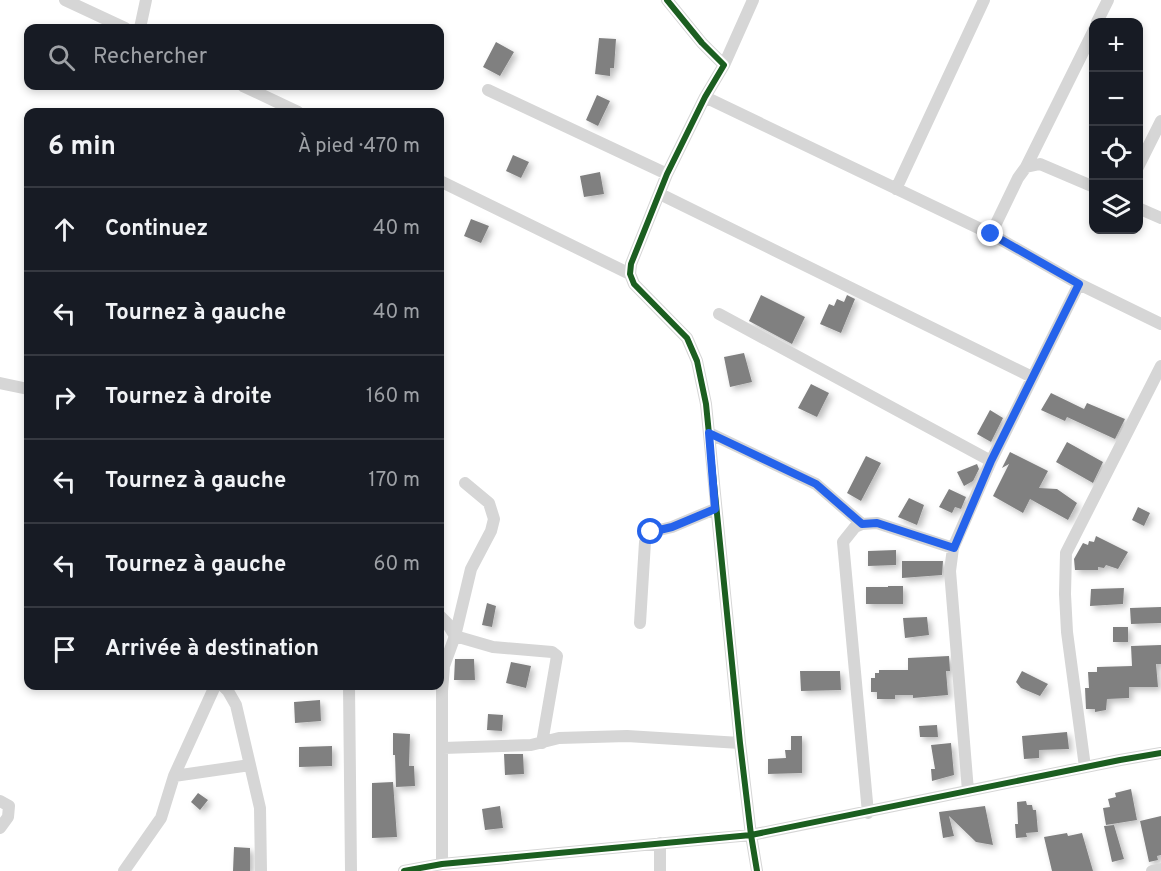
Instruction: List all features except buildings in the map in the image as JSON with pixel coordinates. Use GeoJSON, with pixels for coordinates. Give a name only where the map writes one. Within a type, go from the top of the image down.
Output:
{"type":"FeatureCollection","features":[{"type":"Feature","properties":{"kind":"street"},"geometry":{"type":"LineString","coordinates":[[65,0],[116,24]]}},
{"type":"Feature","properties":{"kind":"street"},"geometry":{"type":"LineString","coordinates":[[141,24],[147,0]]}},
{"type":"Feature","properties":{"kind":"street"},"geometry":{"type":"LineString","coordinates":[[667,0],[702,43],[724,65]]}},
{"type":"Feature","properties":{"kind":"street"},"geometry":{"type":"LineString","coordinates":[[753,0],[724,65],[705,97],[667,174],[631,264],[630,274],[634,284],[687,338],[698,361],[706,404],[740,743],[757,871]]}},
{"type":"Feature","properties":{"kind":"street"},"geometry":{"type":"LineString","coordinates":[[896,189],[984,0]]}},
{"type":"Feature","properties":{"kind":"street"},"geometry":{"type":"LineString","coordinates":[[1099,18],[1108,0]]}},
{"type":"Feature","properties":{"kind":"street"},"geometry":{"type":"LineString","coordinates":[[991,234],[1089,40]]}},
{"type":"Feature","properties":{"kind":"street"},"geometry":{"type":"LineString","coordinates":[[251,90],[290,108]]}},
{"type":"Feature","properties":{"kind":"street"},"geometry":{"type":"LineString","coordinates":[[488,90],[667,174]]}},
{"type":"Feature","properties":{"kind":"street"},"geometry":{"type":"LineString","coordinates":[[705,97],[991,234],[1079,284],[1161,324]]}},
{"type":"Feature","properties":{"kind":"street"},"geometry":{"type":"LineString","coordinates":[[1143,156],[1161,121]]}},
{"type":"Feature","properties":{"kind":"street"},"geometry":{"type":"LineString","coordinates":[[1026,167],[1040,164],[1089,185]]}},
{"type":"Feature","properties":{"kind":"street"},"geometry":{"type":"LineString","coordinates":[[444,183],[630,274]]}},
{"type":"Feature","properties":{"kind":"street"},"geometry":{"type":"LineString","coordinates":[[660,194],[1032,377]]}},
{"type":"Feature","properties":{"kind":"street"},"geometry":{"type":"LineString","coordinates":[[1143,210],[1161,218]]}},
{"type":"Feature","properties":{"kind":"street"},"geometry":{"type":"LineString","coordinates":[[968,791],[950,571],[954,548],[991,461],[1079,284]]}},
{"type":"Feature","properties":{"kind":"street"},"geometry":{"type":"LineString","coordinates":[[718,314],[991,461]]}},
{"type":"Feature","properties":{"kind":"street"},"geometry":{"type":"LineString","coordinates":[[1085,767],[1068,632],[1065,594],[1066,553],[1161,366]]}},
{"type":"Feature","properties":{"kind":"street"},"geometry":{"type":"LineString","coordinates":[[0,383],[24,388]]}},
{"type":"Feature","properties":{"kind":"street"},"geometry":{"type":"LineString","coordinates":[[709,433],[816,484],[862,524]]}},
{"type":"Feature","properties":{"kind":"street"},"geometry":{"type":"LineString","coordinates":[[444,666],[456,636],[471,569],[491,531],[494,519],[489,503],[465,483]]}},
{"type":"Feature","properties":{"kind":"street"},"geometry":{"type":"LineString","coordinates":[[640,623],[645,542],[651,532],[672,527],[715,509]]}},
{"type":"Feature","properties":{"kind":"street"},"geometry":{"type":"LineString","coordinates":[[868,813],[843,542],[855,527],[877,523],[954,548]]}},
{"type":"Feature","properties":{"kind":"street"},"geometry":{"type":"LineString","coordinates":[[444,619],[456,636],[493,647],[552,652],[557,656],[542,743]]}},
{"type":"Feature","properties":{"kind":"street"},"geometry":{"type":"LineString","coordinates":[[124,871],[161,818],[174,776],[213,690]]}},
{"type":"Feature","properties":{"kind":"street"},"geometry":{"type":"LineString","coordinates":[[227,690],[236,705],[260,808],[261,871]]}},
{"type":"Feature","properties":{"kind":"street"},"geometry":{"type":"LineString","coordinates":[[348,690],[351,871]]}},
{"type":"Feature","properties":{"kind":"street"},"geometry":{"type":"LineString","coordinates":[[442,864],[444,690]]}},
{"type":"Feature","properties":{"kind":"street"},"geometry":{"type":"LineString","coordinates":[[443,748],[531,745],[559,738],[627,736],[740,743]]}},
{"type":"Feature","properties":{"kind":"street"},"geometry":{"type":"LineString","coordinates":[[404,871],[442,864],[751,835],[1161,753]]}},
{"type":"Feature","properties":{"kind":"street"},"geometry":{"type":"LineString","coordinates":[[174,776],[250,765]]}},
{"type":"Feature","properties":{"kind":"street"},"geometry":{"type":"LineString","coordinates":[[0,801],[9,806],[8,817],[0,828]]}},
{"type":"Feature","properties":{"kind":"street"},"geometry":{"type":"LineString","coordinates":[[660,843],[660,871]]}},
{"type":"Feature","properties":{"kind":"street"},"geometry":{"type":"LineString","coordinates":[[1152,871],[1161,869]]}},
{"type":"Feature","properties":{"kind":"cycle path"},"geometry":{"type":"LineString","coordinates":[[667,0],[702,43],[724,65],[705,97],[667,174],[631,264],[630,274],[634,284],[687,338],[697,361],[706,404],[740,743],[757,871]]}},
{"type":"Feature","properties":{"kind":"cycle path"},"geometry":{"type":"LineString","coordinates":[[404,871],[442,864],[751,835],[1161,753]]}},
{"type":"Feature","properties":{"kind":"route"},"geometry":{"type":"LineString","coordinates":[[651,532],[672,527],[715,509],[709,433],[816,484],[862,524],[877,523],[954,548],[991,461],[1079,284],[991,234]]}}]}
